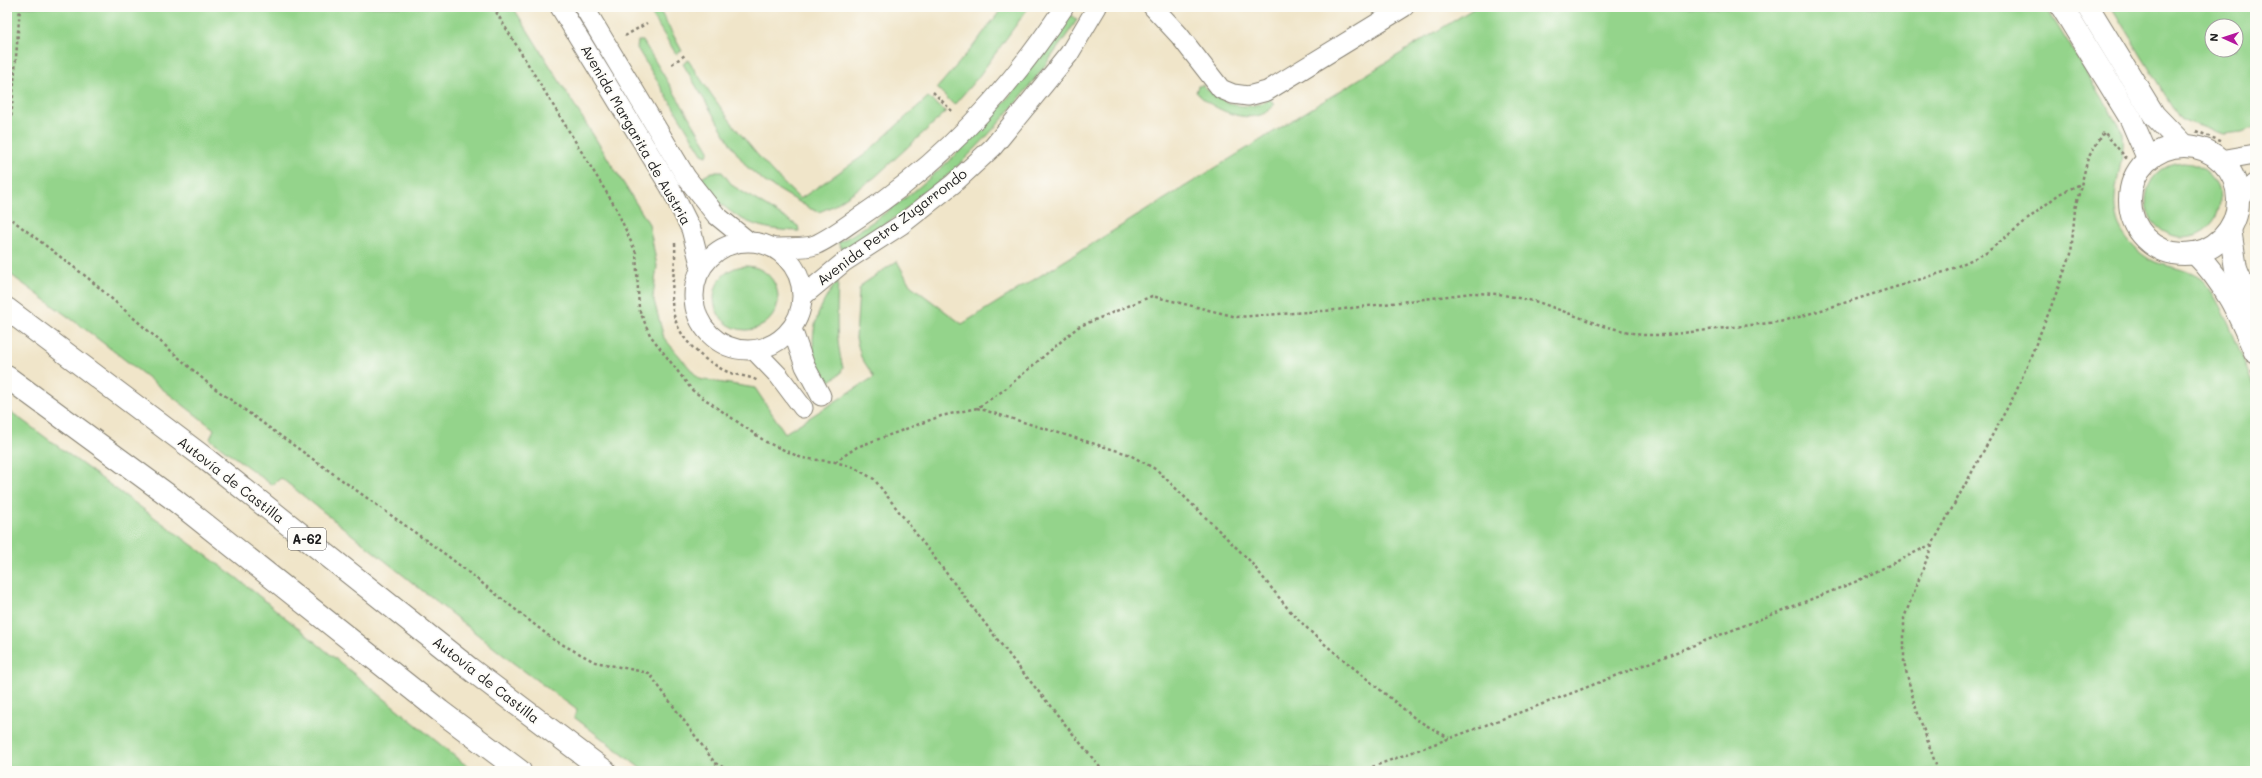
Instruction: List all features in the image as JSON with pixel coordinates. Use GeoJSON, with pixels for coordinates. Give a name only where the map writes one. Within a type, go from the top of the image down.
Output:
{"type":"FeatureCollection","features":[{"type":"Feature","properties":{"kind":"main road"},"geometry":{"type":"LineString","coordinates":[[2062,7],[2131,119],[2143,165]]}},
{"type":"Feature","properties":{"kind":"main road"},"geometry":{"type":"LineString","coordinates":[[2088,7],[2154,115],[2188,138],[2203,149],[2224,152],[2233,177],[2238,198],[2236,214],[2230,228],[2215,244],[2195,253],[2178,254],[2160,248],[2145,238],[2135,223],[2130,206],[2131,188],[2143,165],[2164,149],[2188,138]]}},
{"type":"Feature","properties":{"kind":"main road"},"geometry":{"type":"LineString","coordinates":[[2230,228],[2236,269],[2255,316]]}},
{"type":"Feature","properties":{"kind":"main road"},"geometry":{"type":"LineString","coordinates":[[2195,253],[2214,272],[2227,290],[2255,352]]}},
{"type":"Feature","properties":{"kind":"main road","name":"Autovía de Castilla"},"geometry":{"type":"LineString","coordinates":[[7,309],[206,460],[469,668],[605,771]]}},
{"type":"Feature","properties":{"kind":"main road"},"geometry":{"type":"LineString","coordinates":[[7,377],[172,498],[440,711],[520,771]]}},
{"type":"Feature","properties":{"kind":"street","name":"Avenida Margarita de Austria"},"geometry":{"type":"LineString","coordinates":[[560,7],[670,187],[691,229],[702,268]]}},
{"type":"Feature","properties":{"kind":"street","name":"Avenida Margarita de Austria"},"geometry":{"type":"LineString","coordinates":[[584,7],[686,177],[716,215],[748,241]]}},
{"type":"Feature","properties":{"kind":"street","name":"Avenida Petra Zugarrondo"},"geometry":{"type":"LineString","coordinates":[[776,248],[813,246],[885,201],[924,170],[969,127],[1014,78],[1064,7]]}},
{"type":"Feature","properties":{"kind":"street","name":"Avenida Petra Zugarrondo"},"geometry":{"type":"LineString","coordinates":[[803,296],[844,262],[900,225],[930,202],[992,147],[1069,54],[1097,7]]}},
{"type":"Feature","properties":{"kind":"street"},"geometry":{"type":"LineString","coordinates":[[1153,7],[1179,35],[1221,90],[1232,94],[1248,96],[1267,91],[1404,7]]}},
{"type":"Feature","properties":{"kind":"street"},"geometry":{"type":"LineString","coordinates":[[2224,152],[2255,154]]}},
{"type":"Feature","properties":{"kind":"street"},"geometry":{"type":"LineString","coordinates":[[2238,198],[2255,183]]}},
{"type":"Feature","properties":{"kind":"street"},"geometry":{"type":"LineString","coordinates":[[748,241],[758,242],[776,248],[796,268],[803,296],[801,313],[792,329],[782,340],[769,347],[755,351],[735,350],[716,341],[702,326],[694,307],[694,287],[702,268],[714,253],[730,244],[748,241]]}},
{"type":"Feature","properties":{"kind":"street"},"geometry":{"type":"LineString","coordinates":[[792,329],[805,366],[821,396]]}},
{"type":"Feature","properties":{"kind":"street"},"geometry":{"type":"LineString","coordinates":[[755,351],[779,376],[803,408]]}},
{"type":"Feature","properties":{"kind":"path"},"geometry":{"type":"LineString","coordinates":[[7,127],[11,120],[20,7]]}},
{"type":"Feature","properties":{"kind":"path"},"geometry":{"type":"LineString","coordinates":[[625,36],[647,23]]}},
{"type":"Feature","properties":{"kind":"path"},"geometry":{"type":"LineString","coordinates":[[672,64],[686,55]]}},
{"type":"Feature","properties":{"kind":"path"},"geometry":{"type":"LineString","coordinates":[[933,92],[952,111]]}},
{"type":"Feature","properties":{"kind":"path"},"geometry":{"type":"LineString","coordinates":[[1938,771],[1914,702],[1904,663],[1904,618],[1933,543],[2016,392],[2028,363],[2071,254],[2075,209],[2088,158],[2104,132],[2143,165]]}},
{"type":"Feature","properties":{"kind":"path"},"geometry":{"type":"LineString","coordinates":[[2188,138],[2224,152]]}},
{"type":"Feature","properties":{"kind":"path"},"geometry":{"type":"LineString","coordinates":[[835,462],[857,447],[941,416],[977,408],[1004,390],[1078,327],[1152,296],[1237,317],[1336,310],[1472,293],[1500,294],[1538,302],[1603,326],[1641,335],[1664,335],[1786,321],[1947,271],[1986,253],[2059,194],[2082,184]]}},
{"type":"Feature","properties":{"kind":"path"},"geometry":{"type":"LineString","coordinates":[[7,216],[88,278],[210,385],[448,557],[554,640],[595,662],[649,673],[715,763],[731,771]]}},
{"type":"Feature","properties":{"kind":"path"},"geometry":{"type":"LineString","coordinates":[[675,242],[676,256],[670,304],[680,332],[695,351],[710,362],[729,372],[756,379],[761,383]]}},
{"type":"Feature","properties":{"kind":"path"},"geometry":{"type":"LineString","coordinates":[[977,408],[1128,454],[1157,470],[1249,560],[1289,610],[1316,637],[1417,720],[1449,739]]}},
{"type":"Feature","properties":{"kind":"path"},"geometry":{"type":"LineString","coordinates":[[1361,771],[1567,695],[1855,582],[1933,543]]}},
{"type":"Feature","properties":{"kind":"green space"},"geometry":{"type":"Polygon","coordinates":[[[7,7],[513,7],[649,224],[657,266],[653,297],[664,338],[699,379],[755,388],[785,433],[874,377],[861,357],[856,338],[859,290],[863,284],[897,261],[910,285],[962,324],[1476,7],[2046,7],[2123,133],[2122,155],[2115,198],[2115,209],[2119,227],[2133,246],[2145,257],[2158,263],[2191,273],[2201,279],[2209,288],[2232,331],[2255,391],[2255,771],[644,771],[574,717],[577,710],[512,662],[281,478],[272,485],[210,439],[214,429],[89,332],[7,272],[7,7]]]}},
{"type":"Feature","properties":{"kind":"green space"},"geometry":{"type":"Polygon","coordinates":[[[647,7],[658,7],[682,51],[676,54],[647,7]]]}},
{"type":"Feature","properties":{"kind":"green space"},"geometry":{"type":"Polygon","coordinates":[[[1003,7],[1029,7],[979,76],[954,105],[937,88],[971,49],[1003,7]]]}},
{"type":"Feature","properties":{"kind":"green space"},"geometry":{"type":"Polygon","coordinates":[[[2255,7],[2255,127],[2242,132],[2222,134],[2186,121],[2178,116],[2112,8],[2255,7]]]}},
{"type":"Feature","properties":{"kind":"green space"},"geometry":{"type":"Polygon","coordinates":[[[1068,13],[1077,20],[1045,65],[993,130],[954,170],[933,188],[889,222],[844,252],[838,243],[864,228],[914,191],[938,171],[983,127],[1027,73],[1068,13]]]}},
{"type":"Feature","properties":{"kind":"green space"},"geometry":{"type":"Polygon","coordinates":[[[638,41],[643,41],[709,150],[707,156],[702,154],[637,48],[638,41]]]}},
{"type":"Feature","properties":{"kind":"green space"},"geometry":{"type":"Polygon","coordinates":[[[688,60],[713,97],[754,151],[800,199],[863,156],[928,97],[946,112],[874,178],[833,206],[819,212],[811,209],[765,182],[747,167],[733,148],[683,64],[688,60]]]}},
{"type":"Feature","properties":{"kind":"green space"},"geometry":{"type":"Polygon","coordinates":[[[1203,85],[1218,97],[1234,104],[1252,106],[1270,99],[1274,105],[1266,112],[1256,116],[1246,117],[1234,115],[1223,111],[1203,99],[1196,92],[1198,86],[1203,85]]]}},
{"type":"Feature","properties":{"kind":"green space"},"geometry":{"type":"Polygon","coordinates":[[[2183,163],[2197,166],[2209,174],[2217,186],[2220,200],[2217,214],[2209,226],[2197,234],[2183,237],[2169,234],[2157,226],[2149,214],[2146,200],[2149,186],[2157,174],[2169,166],[2183,163]]]}},
{"type":"Feature","properties":{"kind":"green space"},"geometry":{"type":"Polygon","coordinates":[[[712,172],[722,172],[733,186],[798,226],[799,231],[767,228],[742,219],[731,212],[698,180],[712,172]]]}},
{"type":"Feature","properties":{"kind":"green space"},"geometry":{"type":"Polygon","coordinates":[[[746,266],[758,268],[769,275],[776,286],[778,298],[776,310],[769,321],[758,328],[746,330],[734,328],[723,321],[716,310],[714,298],[716,286],[723,275],[734,268],[746,266]]]}},
{"type":"Feature","properties":{"kind":"green space"},"geometry":{"type":"Polygon","coordinates":[[[838,281],[838,336],[840,357],[843,368],[840,374],[826,384],[816,361],[813,340],[814,329],[826,298],[838,281]]]}},
{"type":"Feature","properties":{"kind":"green space"},"geometry":{"type":"Polygon","coordinates":[[[7,409],[237,578],[463,763],[477,771],[7,771],[7,409]]]}}]}
